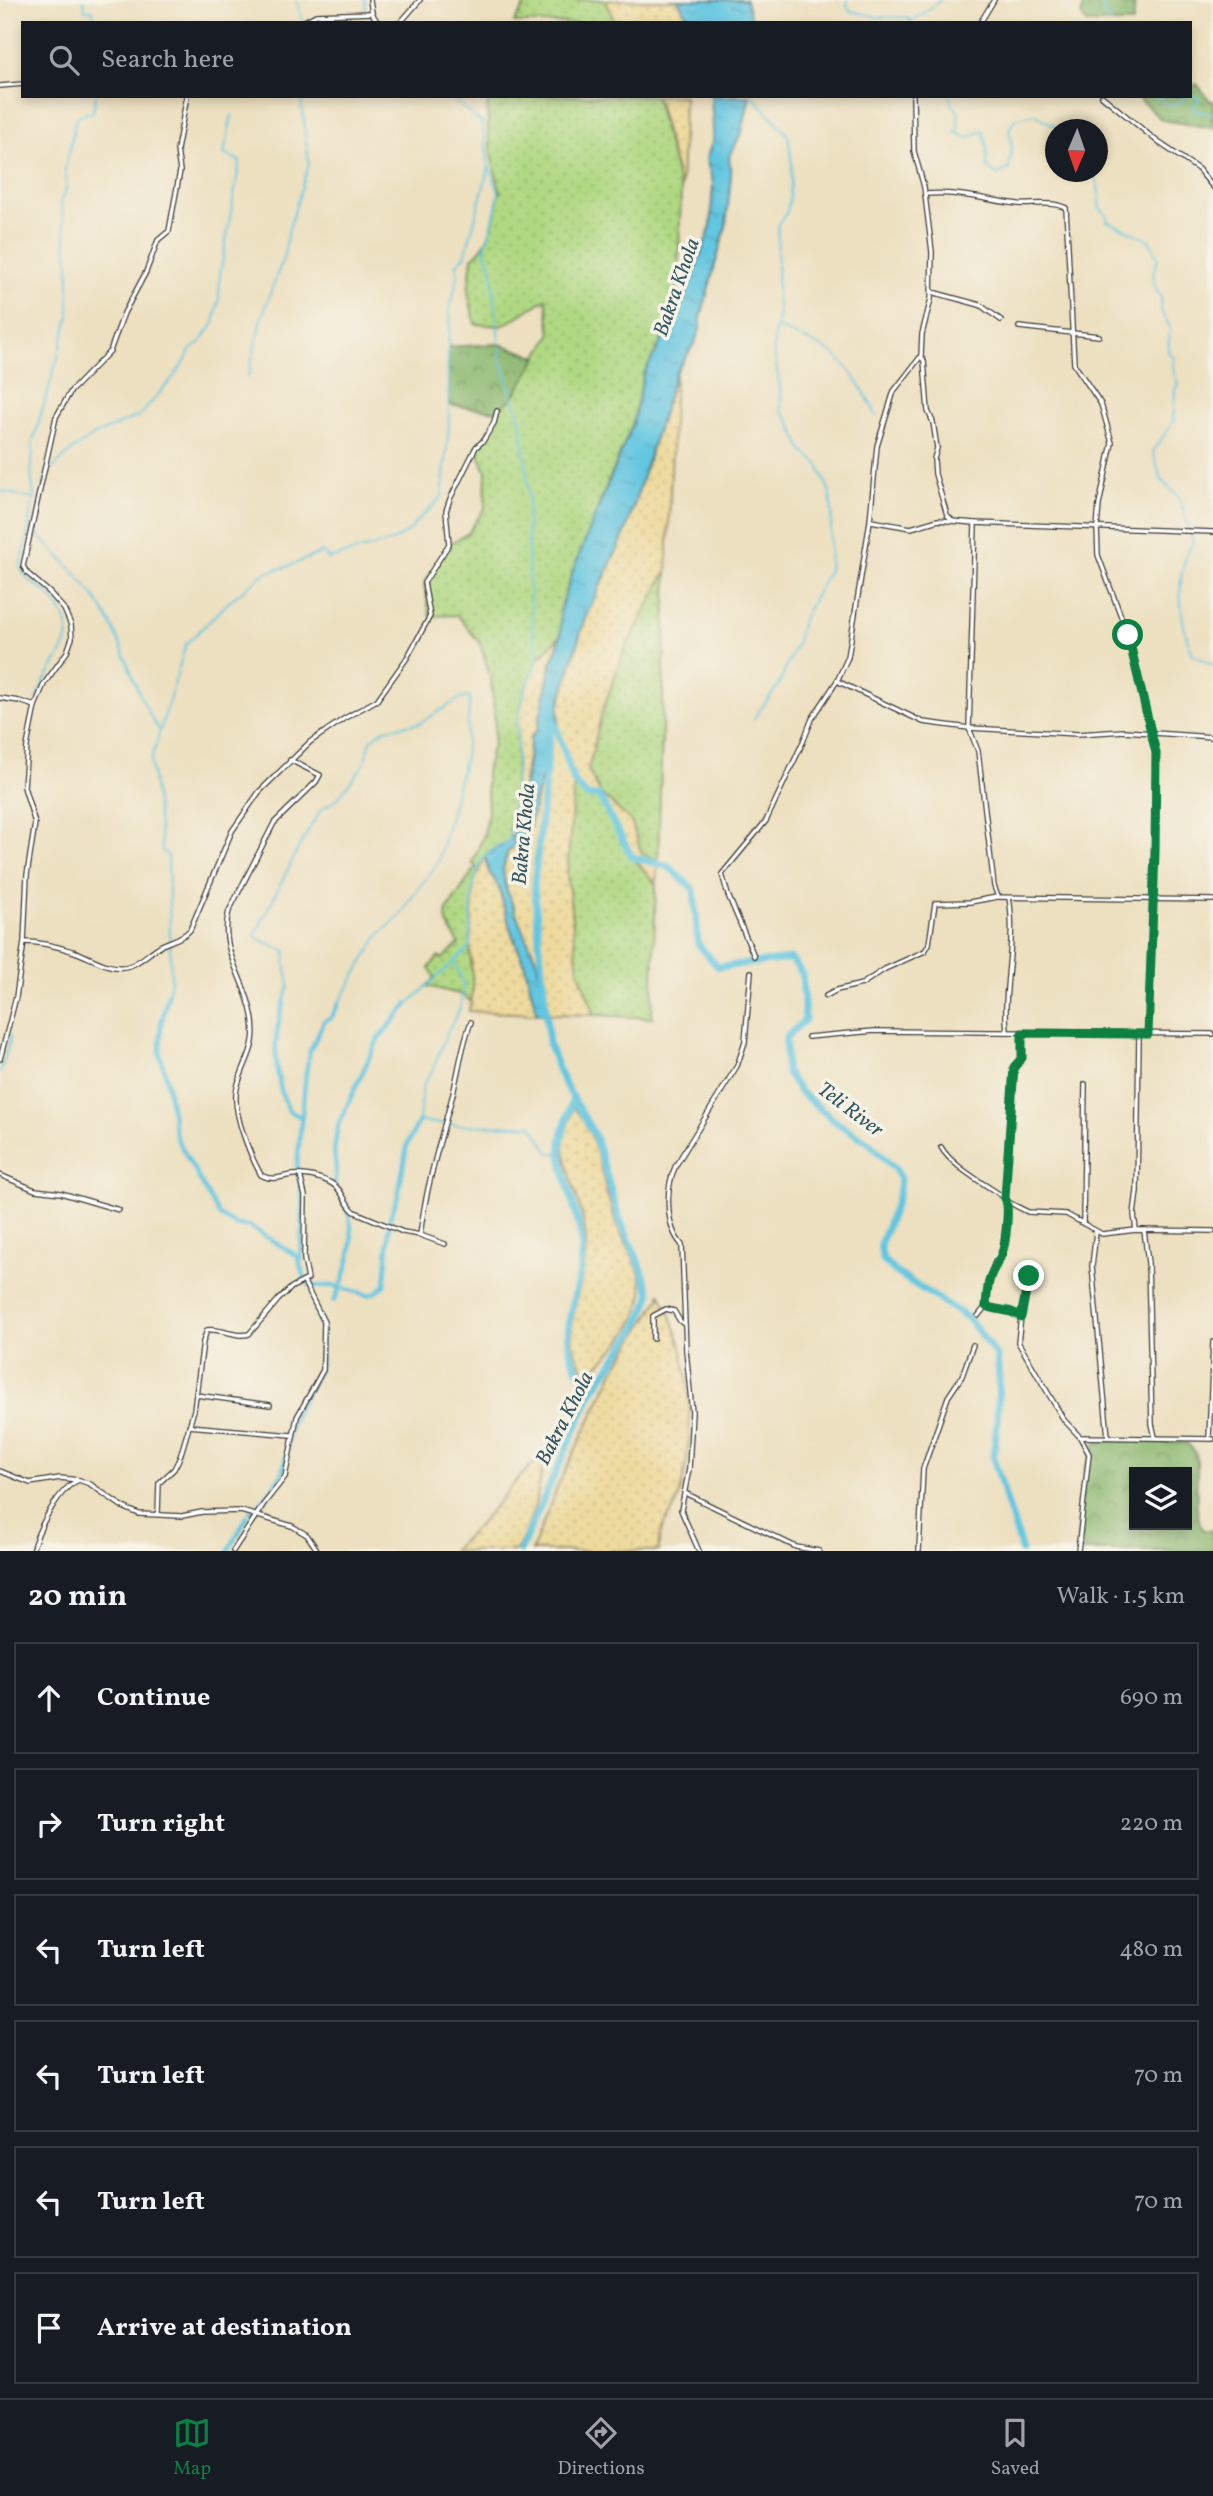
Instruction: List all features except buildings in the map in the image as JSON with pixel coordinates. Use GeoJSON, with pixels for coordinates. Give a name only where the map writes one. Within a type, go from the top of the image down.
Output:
{"type":"FeatureCollection","features":[{"type":"Feature","properties":{"kind":"street"},"geometry":{"type":"LineString","coordinates":[[370,0],[372,13],[377,21]]}},
{"type":"Feature","properties":{"kind":"street"},"geometry":{"type":"LineString","coordinates":[[402,21],[420,0]]}},
{"type":"Feature","properties":{"kind":"street"},"geometry":{"type":"LineString","coordinates":[[981,21],[994,0]]}},
{"type":"Feature","properties":{"kind":"street"},"geometry":{"type":"LineString","coordinates":[[305,21],[316,15],[372,13]]}},
{"type":"Feature","properties":{"kind":"street"},"geometry":{"type":"LineString","coordinates":[[0,86],[21,84]]}},
{"type":"Feature","properties":{"kind":"street"},"geometry":{"type":"LineString","coordinates":[[0,1059],[16,997],[24,943],[27,875],[36,823],[24,787],[24,767],[35,706],[44,684],[67,652],[72,638],[71,625],[64,609],[23,566],[42,476],[61,407],[71,391],[110,351],[124,313],[146,272],[158,240],[169,231],[180,171],[177,150],[187,98]]}},
{"type":"Feature","properties":{"kind":"street"},"geometry":{"type":"LineString","coordinates":[[913,98],[914,151],[925,194],[932,252],[932,292],[922,334],[921,356],[924,361],[928,411],[933,422],[937,448],[934,459],[935,474],[947,515],[952,520]]}},
{"type":"Feature","properties":{"kind":"street"},"geometry":{"type":"LineString","coordinates":[[1104,98],[1158,142],[1198,169],[1213,187]]}},
{"type":"Feature","properties":{"kind":"street"},"geometry":{"type":"LineString","coordinates":[[925,194],[969,195],[1006,202],[1056,204],[1066,208],[1074,364],[1101,404],[1112,443],[1097,527],[1098,555],[1128,635],[1156,753],[1148,1034]]}},
{"type":"Feature","properties":{"kind":"street"},"geometry":{"type":"LineString","coordinates":[[932,292],[980,305],[1001,320]]}},
{"type":"Feature","properties":{"kind":"street"},"geometry":{"type":"LineString","coordinates":[[1019,327],[1099,336]]}},
{"type":"Feature","properties":{"kind":"street"},"geometry":{"type":"LineString","coordinates":[[754,956],[722,874],[766,821],[807,729],[837,681],[850,647],[870,521],[875,456],[894,391],[921,356]]}},
{"type":"Feature","properties":{"kind":"street"},"geometry":{"type":"LineString","coordinates":[[24,943],[38,942],[122,967],[134,964],[164,944],[185,936],[190,930],[232,831],[259,792],[290,760],[331,727],[377,700],[423,631],[430,616],[424,583],[449,544],[446,511],[450,499],[476,447],[494,423],[497,411]]}},
{"type":"Feature","properties":{"kind":"street"},"geometry":{"type":"LineString","coordinates":[[870,521],[911,528],[938,520],[952,520],[1213,532]]}},
{"type":"Feature","properties":{"kind":"street"},"geometry":{"type":"LineString","coordinates":[[975,523],[969,728],[978,751],[997,897]]}},
{"type":"Feature","properties":{"kind":"street"},"geometry":{"type":"LineString","coordinates":[[837,681],[923,722],[969,728],[1078,734],[1124,731],[1213,737]]}},
{"type":"Feature","properties":{"kind":"street"},"geometry":{"type":"LineString","coordinates":[[0,698],[35,706]]}},
{"type":"Feature","properties":{"kind":"street"},"geometry":{"type":"LineString","coordinates":[[290,760],[320,775],[274,823],[225,924],[232,960],[248,996],[253,1016],[253,1051],[239,1080],[235,1101],[246,1143],[261,1175],[266,1178],[303,1177],[328,1181],[340,1189],[349,1207],[355,1212],[403,1232],[445,1244]]}},
{"type":"Feature","properties":{"kind":"street"},"geometry":{"type":"LineString","coordinates":[[826,996],[837,990],[862,984],[885,969],[925,951],[929,944],[935,903],[970,902],[997,897],[1213,900]]}},
{"type":"Feature","properties":{"kind":"street"},"geometry":{"type":"LineString","coordinates":[[1007,1031],[1009,898]]}},
{"type":"Feature","properties":{"kind":"street"},"geometry":{"type":"LineString","coordinates":[[699,1551],[681,1510],[689,1469],[692,1412],[682,1245],[674,1236],[668,1219],[673,1173],[737,1066],[745,1042],[751,972]]}},
{"type":"Feature","properties":{"kind":"street"},"geometry":{"type":"LineString","coordinates":[[420,1235],[444,1120],[461,1059],[462,1046],[471,1021]]}},
{"type":"Feature","properties":{"kind":"street"},"geometry":{"type":"LineString","coordinates":[[808,1038],[874,1031],[1213,1034]]}},
{"type":"Feature","properties":{"kind":"street"},"geometry":{"type":"LineString","coordinates":[[978,1316],[986,1306],[989,1281],[1003,1251],[1014,1067],[1022,1058],[1022,1033]]}},
{"type":"Feature","properties":{"kind":"street"},"geometry":{"type":"LineString","coordinates":[[1136,1230],[1134,1214],[1137,1191],[1139,1034]]}},
{"type":"Feature","properties":{"kind":"street"},"geometry":{"type":"LineString","coordinates":[[1083,1222],[1085,1084]]}},
{"type":"Feature","properties":{"kind":"street"},"geometry":{"type":"LineString","coordinates":[[941,1147],[947,1156],[964,1170],[1028,1213],[1066,1214],[1102,1234],[1136,1230],[1213,1231]]}},
{"type":"Feature","properties":{"kind":"street"},"geometry":{"type":"LineString","coordinates":[[0,1175],[35,1190],[61,1194],[119,1210]]}},
{"type":"Feature","properties":{"kind":"street"},"geometry":{"type":"LineString","coordinates":[[156,1514],[159,1483],[178,1464],[189,1426],[207,1330],[216,1328],[237,1335],[249,1334],[279,1299],[308,1278],[304,1259],[303,1177]]}},
{"type":"Feature","properties":{"kind":"street"},"geometry":{"type":"LineString","coordinates":[[1144,1230],[1152,1424],[1155,1438]]}},
{"type":"Feature","properties":{"kind":"street"},"geometry":{"type":"LineString","coordinates":[[1096,1231],[1092,1266],[1108,1437]]}},
{"type":"Feature","properties":{"kind":"street"},"geometry":{"type":"LineString","coordinates":[[1029,1276],[1018,1342],[1064,1420],[1080,1437],[1089,1454],[1078,1551]]}},
{"type":"Feature","properties":{"kind":"street"},"geometry":{"type":"LineString","coordinates":[[233,1551],[285,1477],[297,1417],[323,1370],[324,1322],[304,1282]]}},
{"type":"Feature","properties":{"kind":"street"},"geometry":{"type":"LineString","coordinates":[[986,1306],[1017,1312],[1021,1317]]}},
{"type":"Feature","properties":{"kind":"street"},"geometry":{"type":"LineString","coordinates":[[653,1339],[653,1316],[659,1312],[674,1311],[685,1325]]}},
{"type":"Feature","properties":{"kind":"street"},"geometry":{"type":"LineString","coordinates":[[1080,1437],[1211,1438],[1213,1342]]}},
{"type":"Feature","properties":{"kind":"street"},"geometry":{"type":"LineString","coordinates":[[919,1551],[923,1469],[948,1397],[962,1376],[974,1345]]}},
{"type":"Feature","properties":{"kind":"street"},"geometry":{"type":"LineString","coordinates":[[196,1395],[270,1405]]}},
{"type":"Feature","properties":{"kind":"street"},"geometry":{"type":"LineString","coordinates":[[189,1426],[292,1435]]}},
{"type":"Feature","properties":{"kind":"street"},"geometry":{"type":"LineString","coordinates":[[0,1472],[30,1483],[60,1478],[79,1480],[90,1484],[132,1511],[146,1515],[183,1516],[232,1509],[292,1526],[307,1535],[318,1551]]}},
{"type":"Feature","properties":{"kind":"street"},"geometry":{"type":"LineString","coordinates":[[32,1551],[55,1504],[65,1489],[79,1480]]}},
{"type":"Feature","properties":{"kind":"street"},"geometry":{"type":"LineString","coordinates":[[685,1493],[796,1547],[818,1551]]}},
{"type":"Feature","properties":{"kind":"green space"},"geometry":{"type":"Polygon","coordinates":[[[528,0],[605,0],[614,21],[515,21],[528,0]]]}},
{"type":"Feature","properties":{"kind":"green space"},"geometry":{"type":"Polygon","coordinates":[[[1085,0],[1135,0],[1133,21],[1086,21],[1081,15],[1085,0]]]}},
{"type":"Feature","properties":{"kind":"green space"},"geometry":{"type":"Polygon","coordinates":[[[1197,84],[1209,100],[1213,101],[1213,128],[1162,120],[1138,98],[1192,98],[1192,87],[1197,84]]]}},
{"type":"Feature","properties":{"kind":"green space"},"geometry":{"type":"Polygon","coordinates":[[[488,98],[656,98],[681,191],[677,313],[644,373],[633,423],[603,494],[560,610],[561,635],[539,658],[518,751],[509,841],[496,847],[474,882],[470,947],[473,988],[471,1002],[463,995],[427,986],[435,978],[429,968],[438,957],[442,959],[459,944],[447,923],[446,912],[476,867],[472,863],[484,835],[488,812],[486,772],[494,739],[495,721],[491,680],[480,643],[457,615],[430,616],[424,583],[449,544],[468,533],[485,508],[486,471],[476,447],[494,423],[497,411],[513,397],[551,334],[546,299],[502,326],[475,324],[468,292],[472,258],[488,236],[501,192],[494,168],[488,98]]]}},
{"type":"Feature","properties":{"kind":"green space"},"geometry":{"type":"Polygon","coordinates":[[[499,344],[538,357],[513,397],[497,411],[449,405],[448,347],[499,344]]]}},
{"type":"Feature","properties":{"kind":"green space"},"geometry":{"type":"Polygon","coordinates":[[[667,570],[658,860],[642,854],[631,821],[601,794],[588,770],[602,712],[624,651],[667,570]]]}},
{"type":"Feature","properties":{"kind":"green space"},"geometry":{"type":"Polygon","coordinates":[[[574,782],[587,795],[599,796],[632,857],[656,884],[652,1018],[595,1015],[578,970],[567,874],[574,782]]]}},
{"type":"Feature","properties":{"kind":"green space"},"geometry":{"type":"Polygon","coordinates":[[[1110,1440],[1187,1443],[1196,1453],[1199,1521],[1203,1530],[1213,1530],[1213,1551],[1077,1551],[1085,1468],[1096,1443],[1110,1440]]]}},
{"type":"Feature","properties":{"kind":"sand"},"geometry":{"type":"Polygon","coordinates":[[[605,0],[678,0],[687,16],[687,21],[614,21],[605,0]]]}},
{"type":"Feature","properties":{"kind":"sand"},"geometry":{"type":"Polygon","coordinates":[[[656,98],[684,98],[681,191],[656,98]]]}},
{"type":"Feature","properties":{"kind":"sand"},"geometry":{"type":"Polygon","coordinates":[[[675,374],[667,570],[624,651],[602,712],[588,770],[601,794],[631,821],[642,854],[658,860],[656,884],[632,857],[599,797],[587,796],[574,783],[567,874],[578,970],[595,1015],[546,1014],[537,962],[505,885],[503,869],[507,853],[529,830],[548,758],[551,725],[558,731],[559,706],[585,618],[625,533],[675,374]]]}},
{"type":"Feature","properties":{"kind":"sand"},"geometry":{"type":"Polygon","coordinates":[[[561,635],[551,665],[537,731],[531,736],[517,827],[509,841],[516,779],[518,720],[525,690],[539,658],[561,635]]]}},
{"type":"Feature","properties":{"kind":"sand"},"geometry":{"type":"Polygon","coordinates":[[[485,856],[489,872],[498,885],[512,934],[524,962],[537,1014],[469,1011],[473,988],[470,947],[474,882],[485,856]]]}},
{"type":"Feature","properties":{"kind":"sand"},"geometry":{"type":"Polygon","coordinates":[[[573,1106],[592,1138],[611,1206],[634,1258],[642,1291],[638,1313],[627,1333],[587,1375],[577,1358],[572,1341],[574,1311],[585,1264],[586,1246],[583,1221],[564,1147],[564,1137],[573,1106]]]}},
{"type":"Feature","properties":{"kind":"sand"},"geometry":{"type":"Polygon","coordinates":[[[660,1293],[679,1341],[689,1393],[690,1420],[685,1472],[679,1497],[660,1534],[659,1551],[532,1551],[558,1485],[616,1367],[660,1298],[660,1293]]]}},
{"type":"Feature","properties":{"kind":"sand"},"geometry":{"type":"Polygon","coordinates":[[[543,1454],[535,1504],[516,1551],[452,1551],[481,1523],[515,1482],[543,1454]]]}},
{"type":"Feature","properties":{"kind":"water"},"geometry":{"type":"Polygon","coordinates":[[[678,0],[746,0],[751,21],[690,21],[678,0]]]}},
{"type":"Feature","properties":{"kind":"water"},"geometry":{"type":"Polygon","coordinates":[[[711,98],[750,98],[742,131],[729,157],[731,176],[726,226],[701,316],[700,330],[675,374],[625,533],[585,618],[559,706],[558,732],[551,726],[548,758],[529,830],[507,853],[503,869],[505,885],[537,962],[546,1014],[537,1014],[524,962],[512,934],[498,885],[489,872],[485,856],[508,842],[517,824],[531,736],[537,731],[551,665],[561,635],[560,610],[575,565],[633,423],[644,373],[685,298],[711,226],[713,182],[706,159],[712,143],[711,98]]]}},
{"type":"Feature","properties":{"kind":"waterway"},"geometry":{"type":"LineString","coordinates":[[84,0],[85,10],[93,10],[94,21]]}},
{"type":"Feature","properties":{"kind":"waterway"},"geometry":{"type":"LineString","coordinates":[[296,0],[303,21]]}},
{"type":"Feature","properties":{"kind":"waterway"},"geometry":{"type":"LineString","coordinates":[[365,0],[366,10],[374,21]]}},
{"type":"Feature","properties":{"kind":"waterway"},"geometry":{"type":"LineString","coordinates":[[848,0],[850,11],[879,17],[907,17],[910,21]]}},
{"type":"Feature","properties":{"kind":"waterway"},"geometry":{"type":"LineString","coordinates":[[911,20],[941,0]]}},
{"type":"Feature","properties":{"kind":"waterway"},"geometry":{"type":"LineString","coordinates":[[1106,0],[1103,12],[1110,21]]}},
{"type":"Feature","properties":{"kind":"waterway"},"geometry":{"type":"LineString","coordinates":[[1192,96],[1199,99],[1193,107],[1194,111],[1213,114]]}},
{"type":"Feature","properties":{"kind":"waterway"},"geometry":{"type":"LineString","coordinates":[[60,349],[69,317],[69,268],[61,201],[67,187],[65,170],[76,119],[79,115],[93,112],[96,98]]}},
{"type":"Feature","properties":{"kind":"waterway"},"geometry":{"type":"LineString","coordinates":[[248,377],[261,319],[284,256],[288,232],[309,164],[301,98]]}},
{"type":"Feature","properties":{"kind":"waterway"},"geometry":{"type":"LineString","coordinates":[[408,1004],[470,947],[472,899],[480,864],[488,853],[509,841],[516,779],[518,720],[525,690],[539,658],[533,635],[527,516],[529,494],[521,423],[501,359],[491,264],[484,249],[499,192],[489,167],[482,123],[451,98]]}},
{"type":"Feature","properties":{"kind":"waterway"},"geometry":{"type":"LineString","coordinates":[[755,98],[788,135],[792,164],[790,198],[786,214],[778,224],[779,314],[776,327],[819,346],[838,358],[857,382],[876,416]]}},
{"type":"Feature","properties":{"kind":"waterway"},"geometry":{"type":"LineString","coordinates":[[950,98],[952,105],[958,110],[958,130],[955,132],[968,138],[983,130],[987,147],[987,167],[996,175],[1009,169],[1012,146],[1009,129],[1015,119],[1035,114],[1045,120]]}},
{"type":"Feature","properties":{"kind":"waterway"},"geometry":{"type":"LineString","coordinates":[[1158,98],[1172,106],[1184,98]]}},
{"type":"Feature","properties":{"kind":"waterway"},"geometry":{"type":"LineString","coordinates":[[159,730],[151,718],[103,609],[76,574],[35,532],[46,474],[71,451],[93,436],[140,415],[172,379],[190,350],[200,343],[214,323],[240,161],[224,154],[232,115]]}},
{"type":"Feature","properties":{"kind":"waterway"},"geometry":{"type":"LineString","coordinates":[[168,995],[171,980],[168,855],[162,851],[151,761],[186,644],[231,600],[266,572],[284,568],[323,552],[328,559],[392,541],[412,529],[442,497],[449,426],[449,313],[458,276],[456,265],[465,256],[489,167]]}},
{"type":"Feature","properties":{"kind":"waterway"},"geometry":{"type":"LineString","coordinates":[[1096,182],[1099,207],[1107,216],[1107,221],[1149,240],[1158,259],[1154,284],[1161,297],[1161,311],[1170,327],[1168,352],[1174,358],[1173,369],[1178,384],[1175,390],[1173,423],[1153,451],[1161,480],[1180,498],[1193,542],[1187,555],[1181,583],[1182,614],[1188,642],[1193,655],[1213,665]]}},
{"type":"Feature","properties":{"kind":"waterway"},"geometry":{"type":"LineString","coordinates":[[754,718],[778,686],[797,642],[802,621],[829,570],[832,511],[829,490],[818,464],[803,451],[789,420],[781,410],[774,348],[776,327]]}},
{"type":"Feature","properties":{"kind":"waterway"},"geometry":{"type":"LineString","coordinates":[[36,699],[68,636],[67,623],[60,609],[47,593],[24,575],[20,567],[34,499],[32,445],[59,353]]}},
{"type":"Feature","properties":{"kind":"waterway"},"geometry":{"type":"LineString","coordinates":[[0,491],[33,499]]}},
{"type":"Feature","properties":{"kind":"waterway"},"geometry":{"type":"LineString","coordinates":[[284,1002],[289,986],[286,951],[254,937],[301,843],[321,810],[338,798],[364,764],[371,740],[385,729],[420,723],[459,699],[470,696],[465,756],[438,863],[400,916],[378,936],[339,1003]]}},
{"type":"Feature","properties":{"kind":"waterway","name":"Bakra Khola"},"geometry":{"type":"LineString","coordinates":[[520,1551],[592,1392],[636,1329],[648,1304],[650,1293],[619,1218],[595,1136],[562,1079],[549,1045],[534,886],[551,724]]}},
{"type":"Feature","properties":{"kind":"waterway","name":"Teli River"},"geometry":{"type":"LineString","coordinates":[[556,726],[574,782],[587,796],[599,796],[632,857],[669,867],[694,890],[698,944],[718,967],[791,959],[802,973],[805,1020],[786,1037],[786,1071],[800,1092],[836,1122],[868,1142],[896,1170],[900,1179],[898,1197],[880,1245],[883,1260],[897,1273],[968,1318],[997,1356],[999,1379],[993,1457],[1022,1551]]}},
{"type":"Feature","properties":{"kind":"waterway"},"geometry":{"type":"LineString","coordinates":[[454,961],[464,985],[460,1008],[423,1085],[419,1121],[489,1126],[532,1125],[549,1153],[561,1154]]}},
{"type":"Feature","properties":{"kind":"waterway"},"geometry":{"type":"LineString","coordinates":[[168,995],[161,1024],[160,1055],[176,1137],[219,1215],[235,1225],[249,1226],[297,1256],[305,1278]]}},
{"type":"Feature","properties":{"kind":"waterway"},"geometry":{"type":"LineString","coordinates":[[284,1002],[276,1043],[279,1084],[289,1111],[301,1117]]}},
{"type":"Feature","properties":{"kind":"waterway"},"geometry":{"type":"LineString","coordinates":[[301,1260],[303,1200],[297,1165],[306,1072],[310,1051],[324,1021],[331,1018],[339,1003]]}},
{"type":"Feature","properties":{"kind":"waterway"},"geometry":{"type":"LineString","coordinates":[[334,1187],[334,1151],[338,1125],[378,1039],[408,1004]]}},
{"type":"Feature","properties":{"kind":"waterway"},"geometry":{"type":"LineString","coordinates":[[0,1073],[11,1036]]}},
{"type":"Feature","properties":{"kind":"waterway"},"geometry":{"type":"LineString","coordinates":[[573,1097],[563,1132],[561,1154],[580,1231],[582,1257],[568,1331],[575,1363],[592,1392]]}},
{"type":"Feature","properties":{"kind":"waterway"},"geometry":{"type":"LineString","coordinates":[[309,1286],[334,1286],[369,1295],[385,1285],[390,1217],[398,1196],[407,1145],[419,1121]]}},
{"type":"Feature","properties":{"kind":"waterway"},"geometry":{"type":"LineString","coordinates":[[334,1301],[351,1251],[351,1226],[343,1199]]}},
{"type":"Feature","properties":{"kind":"waterway"},"geometry":{"type":"LineString","coordinates":[[315,1307],[321,1324],[320,1364]]}},
{"type":"Feature","properties":{"kind":"waterway"},"geometry":{"type":"LineString","coordinates":[[289,1432],[319,1368]]}},
{"type":"Feature","properties":{"kind":"waterway"},"geometry":{"type":"LineString","coordinates":[[250,1512],[255,1511],[279,1478],[286,1461],[288,1437]]}},
{"type":"Feature","properties":{"kind":"waterway"},"geometry":{"type":"LineString","coordinates":[[228,1551],[247,1517]]}},
{"type":"Feature","properties":{"kind":"route"},"geometry":{"type":"LineString","coordinates":[[1029,1276],[1021,1317],[1017,1312],[986,1306],[989,1281],[1003,1251],[1014,1067],[1022,1059],[1022,1033],[1148,1034],[1156,753],[1128,635]]}}]}
